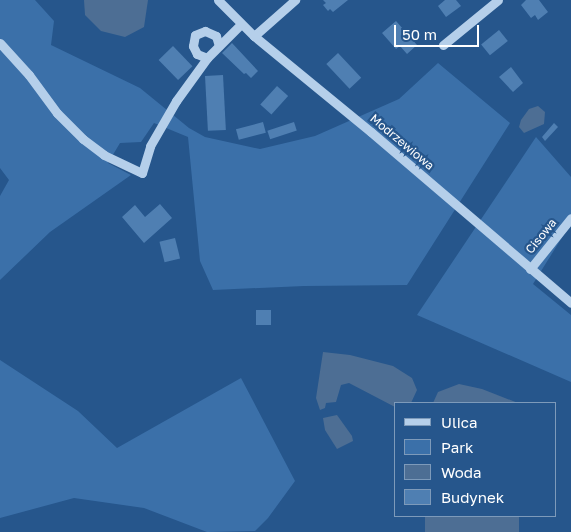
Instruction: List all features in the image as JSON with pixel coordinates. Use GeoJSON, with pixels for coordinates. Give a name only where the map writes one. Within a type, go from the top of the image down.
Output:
{"type":"FeatureCollection","features":[{"type":"Feature","properties":{"kind":"street","name":"Modrzewiowa"},"geometry":{"type":"LineString","coordinates":[[218,0],[254,36],[371,132],[571,302]]}},
{"type":"Feature","properties":{"kind":"street"},"geometry":{"type":"LineString","coordinates":[[254,36],[295,0]]}},
{"type":"Feature","properties":{"kind":"street"},"geometry":{"type":"LineString","coordinates":[[443,45],[498,0]]}},
{"type":"Feature","properties":{"kind":"street"},"geometry":{"type":"LineString","coordinates":[[0,43],[83,140],[104,155],[142,173],[150,146],[176,101],[207,58],[241,24]]}},
{"type":"Feature","properties":{"kind":"street"},"geometry":{"type":"LineString","coordinates":[[207,58],[197,54],[193,46],[196,35],[205,31],[210,33],[216,36],[219,46]]}},
{"type":"Feature","properties":{"kind":"street","name":"Cisowa"},"geometry":{"type":"LineString","coordinates":[[530,269],[571,218]]}},
{"type":"Feature","properties":{"kind":"green space"},"geometry":{"type":"Polygon","coordinates":[[[0,0],[35,0],[54,21],[51,45],[140,88],[189,128],[205,137],[260,149],[315,136],[399,99],[438,63],[510,123],[407,285],[304,286],[213,290],[200,261],[188,137],[154,123],[141,142],[120,143],[108,163],[131,175],[50,232],[0,280],[0,196],[9,180],[0,168],[0,0]]]}},
{"type":"Feature","properties":{"kind":"green space"},"geometry":{"type":"Polygon","coordinates":[[[536,137],[571,177],[571,223],[533,284],[571,315],[571,382],[417,315],[536,137]]]}},
{"type":"Feature","properties":{"kind":"green space"},"geometry":{"type":"Polygon","coordinates":[[[0,360],[78,411],[117,448],[241,378],[295,481],[268,518],[255,531],[207,532],[144,508],[74,498],[0,518],[0,360]]]}},
{"type":"Feature","properties":{"kind":"water"},"geometry":{"type":"Polygon","coordinates":[[[84,0],[148,0],[144,27],[125,37],[101,31],[85,15],[84,0]]]}},
{"type":"Feature","properties":{"kind":"water"},"geometry":{"type":"Polygon","coordinates":[[[538,106],[545,112],[544,124],[524,133],[519,127],[521,120],[529,109],[538,106]]]}},
{"type":"Feature","properties":{"kind":"water"},"geometry":{"type":"Polygon","coordinates":[[[323,352],[350,355],[393,366],[412,378],[417,390],[411,402],[394,402],[394,406],[349,383],[341,385],[336,402],[326,403],[325,408],[320,410],[316,398],[323,352]]]}},
{"type":"Feature","properties":{"kind":"water"},"geometry":{"type":"Polygon","coordinates":[[[459,384],[482,389],[515,402],[433,402],[438,392],[459,384]]]}},
{"type":"Feature","properties":{"kind":"water"},"geometry":{"type":"Polygon","coordinates":[[[337,415],[352,436],[353,441],[337,449],[325,430],[323,418],[337,415]]]}},
{"type":"Feature","properties":{"kind":"water"},"geometry":{"type":"Polygon","coordinates":[[[425,517],[519,517],[519,532],[425,532],[425,517]]]}},
{"type":"Feature","properties":{"kind":"building"},"geometry":{"type":"Polygon","coordinates":[[[323,0],[348,0],[333,12],[330,9],[328,11],[323,5],[326,3],[323,0]]]}},
{"type":"Feature","properties":{"kind":"building"},"geometry":{"type":"Polygon","coordinates":[[[445,0],[456,0],[461,6],[446,17],[438,6],[445,0]]]}},
{"type":"Feature","properties":{"kind":"building"},"geometry":{"type":"Polygon","coordinates":[[[526,0],[539,0],[548,12],[538,20],[535,15],[531,18],[521,5],[526,0]]]}},
{"type":"Feature","properties":{"kind":"building"},"geometry":{"type":"Polygon","coordinates":[[[396,21],[417,45],[407,54],[400,46],[396,49],[382,33],[396,21]]]}},
{"type":"Feature","properties":{"kind":"building"},"geometry":{"type":"Polygon","coordinates":[[[499,30],[508,41],[490,55],[481,44],[499,30]]]}},
{"type":"Feature","properties":{"kind":"building"},"geometry":{"type":"Polygon","coordinates":[[[232,43],[258,71],[251,78],[246,73],[244,74],[222,53],[232,43]]]}},
{"type":"Feature","properties":{"kind":"building"},"geometry":{"type":"Polygon","coordinates":[[[173,46],[192,66],[178,80],[159,60],[173,46]]]}},
{"type":"Feature","properties":{"kind":"building"},"geometry":{"type":"Polygon","coordinates":[[[338,53],[361,78],[349,89],[326,64],[338,53]]]}},
{"type":"Feature","properties":{"kind":"building"},"geometry":{"type":"Polygon","coordinates":[[[511,67],[523,83],[513,92],[499,77],[511,67]]]}},
{"type":"Feature","properties":{"kind":"building"},"geometry":{"type":"Polygon","coordinates":[[[223,75],[226,130],[208,131],[205,76],[223,75]]]}},
{"type":"Feature","properties":{"kind":"building"},"geometry":{"type":"Polygon","coordinates":[[[277,86],[288,96],[271,115],[260,105],[277,86]]]}},
{"type":"Feature","properties":{"kind":"building"},"geometry":{"type":"Polygon","coordinates":[[[263,122],[266,133],[239,140],[236,129],[263,122]]]}},
{"type":"Feature","properties":{"kind":"building"},"geometry":{"type":"Polygon","coordinates":[[[294,122],[297,131],[270,139],[267,131],[294,122]]]}},
{"type":"Feature","properties":{"kind":"building"},"geometry":{"type":"Polygon","coordinates":[[[554,123],[558,127],[545,141],[542,137],[554,123]]]}},
{"type":"Feature","properties":{"kind":"building"},"geometry":{"type":"Polygon","coordinates":[[[160,204],[172,218],[144,243],[122,217],[135,205],[145,217],[160,204]]]}},
{"type":"Feature","properties":{"kind":"building"},"geometry":{"type":"Polygon","coordinates":[[[175,238],[180,258],[165,262],[159,242],[175,238]]]}},
{"type":"Feature","properties":{"kind":"building"},"geometry":{"type":"Polygon","coordinates":[[[256,310],[271,310],[271,325],[256,325],[256,310]]]}}]}
